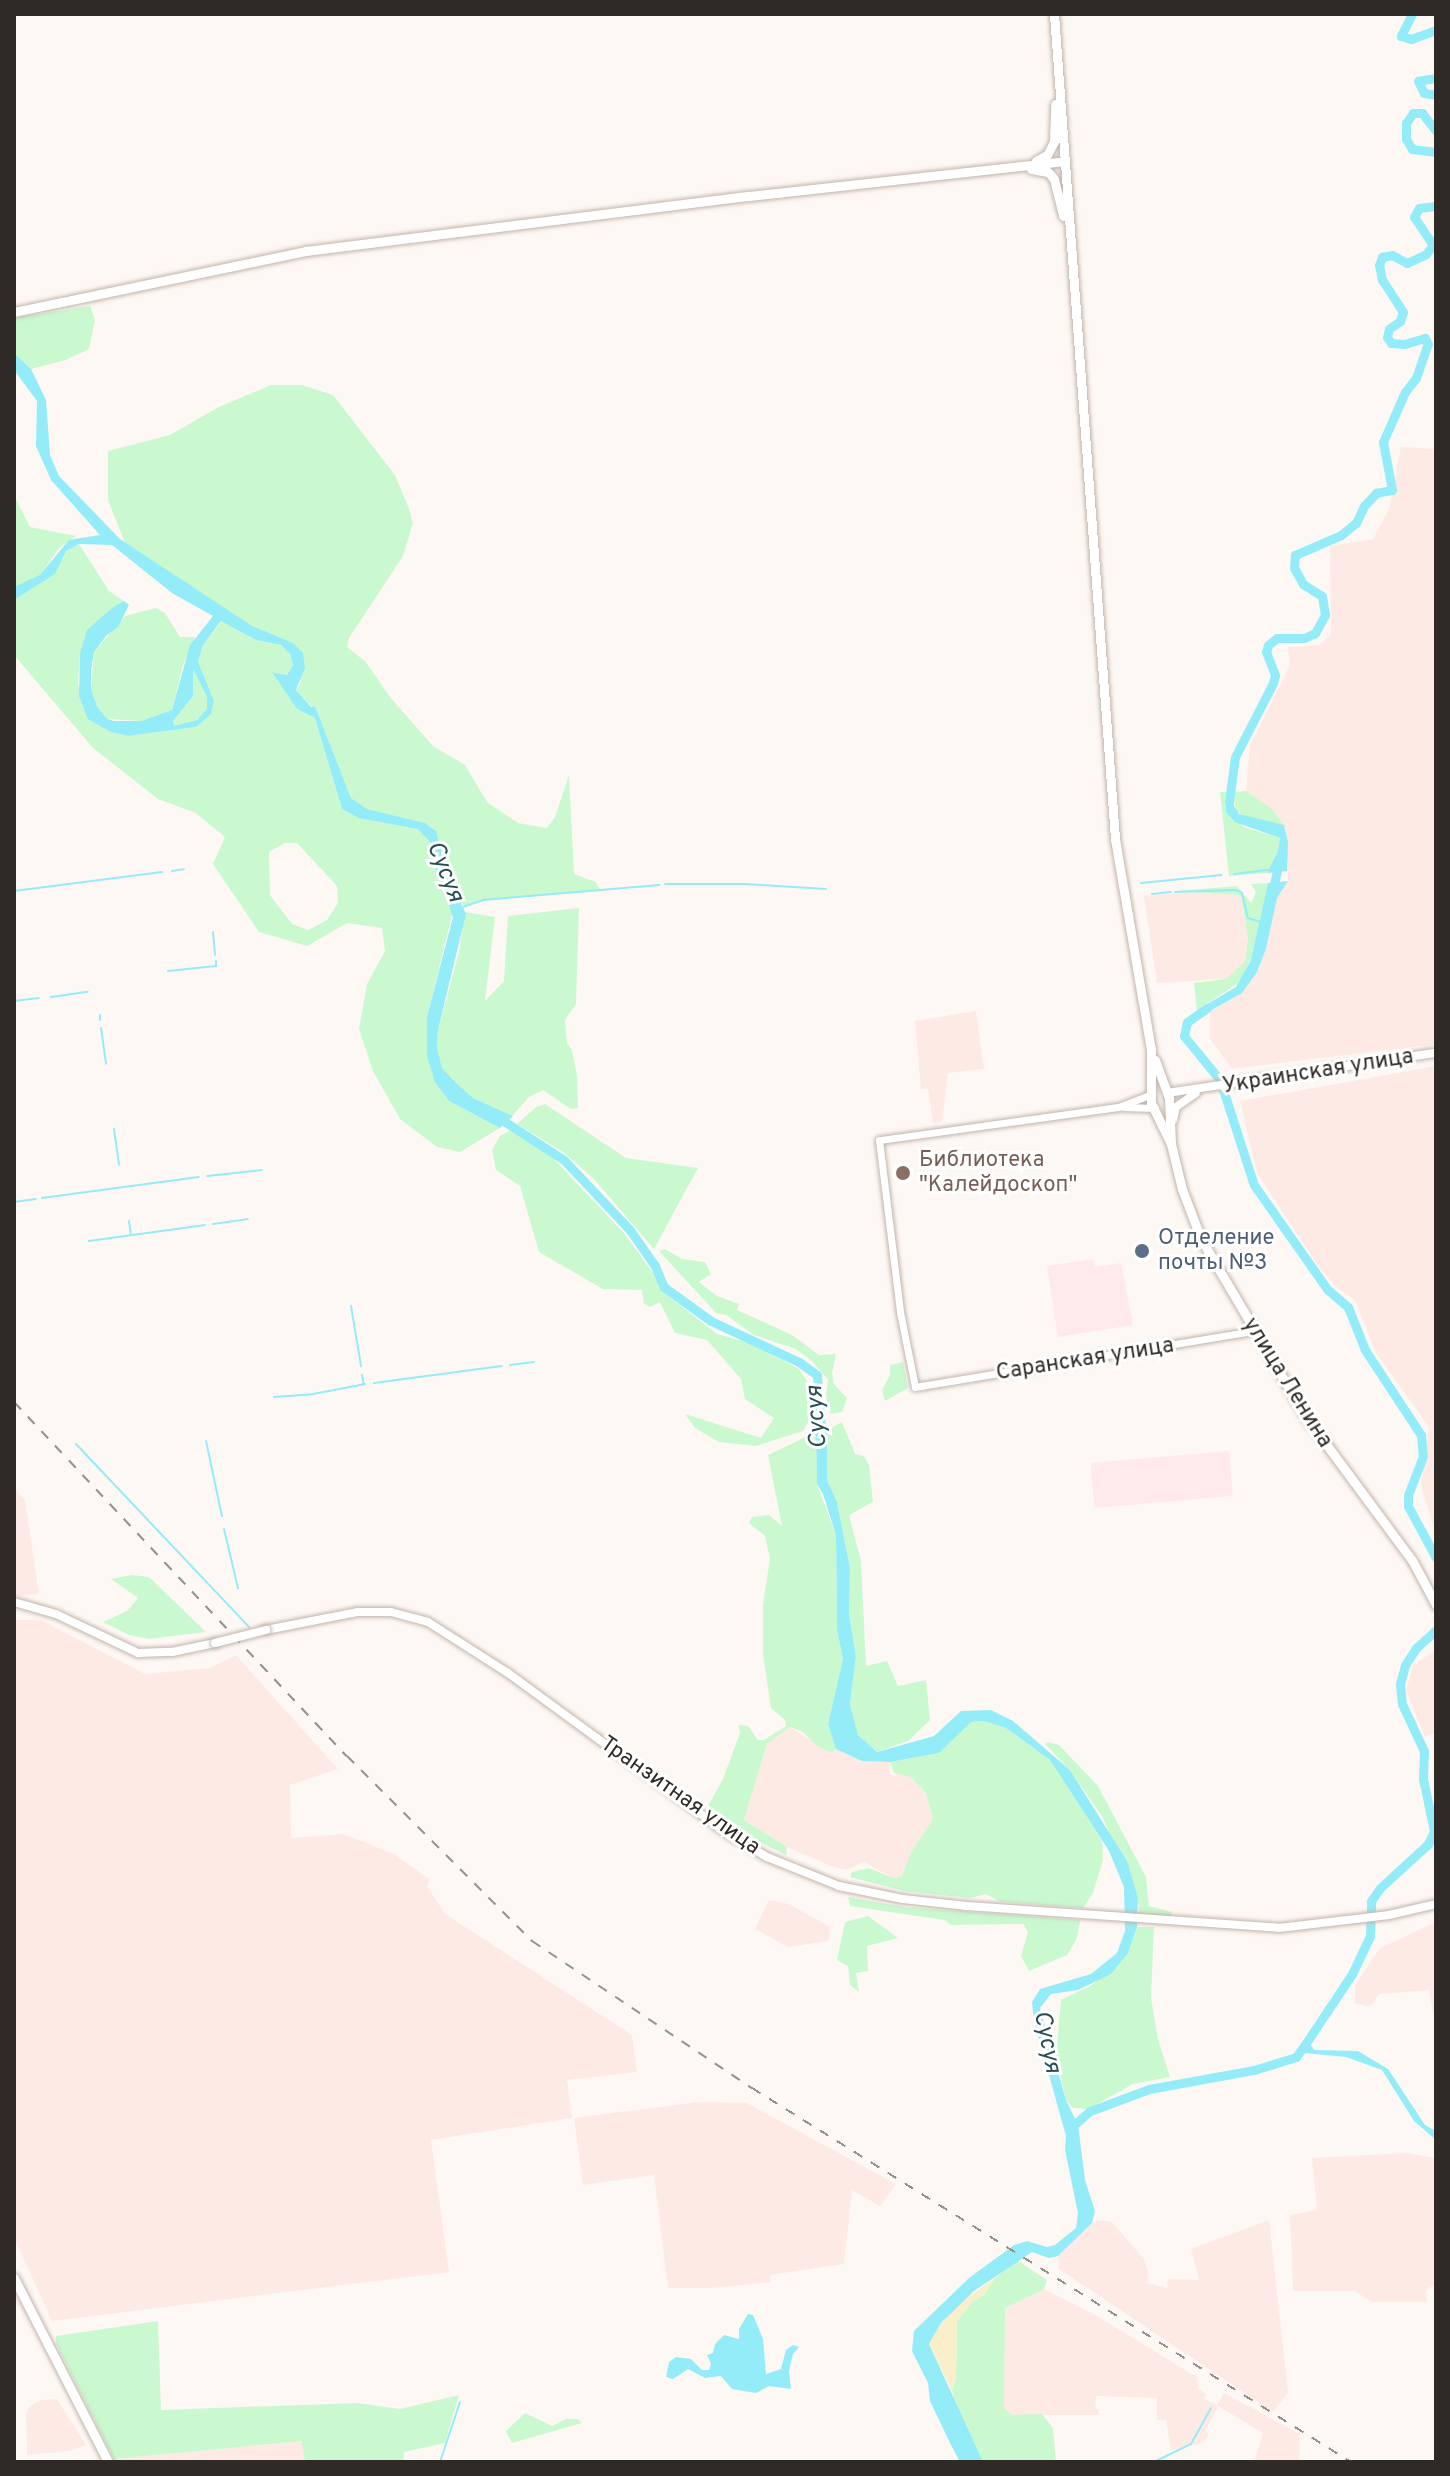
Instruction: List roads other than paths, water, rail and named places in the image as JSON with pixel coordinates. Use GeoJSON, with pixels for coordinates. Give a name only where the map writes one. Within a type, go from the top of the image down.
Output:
{"type":"FeatureCollection","features":[{"type":"Feature","properties":{"kind":"main road"},"geometry":{"type":"LineString","coordinates":[[1055,18],[1075,298]]}},
{"type":"Feature","properties":{"kind":"main road"},"geometry":{"type":"LineString","coordinates":[[1015,167],[1040,160],[1054,142],[1055,18]]}},
{"type":"Feature","properties":{"kind":"main road"},"geometry":{"type":"LineString","coordinates":[[14,312],[306,251],[1065,161]]}},
{"type":"Feature","properties":{"kind":"main road"},"geometry":{"type":"LineString","coordinates":[[1000,168],[1043,170],[1056,181],[1063,207],[1069,280],[1075,298]]}},
{"type":"Feature","properties":{"kind":"main road","name":"улица Ленина"},"geometry":{"type":"LineString","coordinates":[[1075,298],[1115,839],[1151,1049],[1150,1100],[1171,1144]]}},
{"type":"Feature","properties":{"kind":"main road","name":"улица Ленина"},"geometry":{"type":"LineString","coordinates":[[1151,1049],[1167,1093],[1171,1144],[1182,1189],[1201,1239],[1314,1430],[1412,1560],[1436,1605]]}},
{"type":"Feature","properties":{"kind":"main road","name":"Украинская улица"},"geometry":{"type":"LineString","coordinates":[[1152,1094],[1158,1090],[1167,1093],[1203,1090],[1436,1053]]}},
{"type":"Feature","properties":{"kind":"main road"},"geometry":{"type":"LineString","coordinates":[[1161,1075],[1176,1089],[1203,1090]]}},
{"type":"Feature","properties":{"kind":"main road"},"geometry":{"type":"LineString","coordinates":[[1171,1144],[1176,1107],[1203,1090]]}},
{"type":"Feature","properties":{"kind":"main road","name":"Украинская улица"},"geometry":{"type":"LineString","coordinates":[[1155,1108],[1203,1090]]}},
{"type":"Feature","properties":{"kind":"main road","name":"Транзитная улица"},"geometry":{"type":"LineString","coordinates":[[14,1602],[56,1614],[138,1653],[172,1652],[358,1612],[391,1612],[428,1622],[508,1673],[706,1819],[767,1857],[839,1886],[903,1899],[1279,1928],[1389,1915],[1436,1904]]}},
{"type":"Feature","properties":{"kind":"main road"},"geometry":{"type":"LineString","coordinates":[[14,2278],[108,2462]]}},
{"type":"Feature","properties":{"kind":"street","name":"Украинская улица"},"geometry":{"type":"LineString","coordinates":[[915,1387],[900,1312],[879,1140],[1118,1107],[1152,1094]]}},
{"type":"Feature","properties":{"kind":"street"},"geometry":{"type":"LineString","coordinates":[[1118,1107],[1155,1108]]}},
{"type":"Feature","properties":{"kind":"street","name":"Саранская улица"},"geometry":{"type":"LineString","coordinates":[[915,1387],[1253,1331]]}},
{"type":"Feature","properties":{"kind":"water"},"geometry":{"type":"Polygon","coordinates":[[[14,353],[31,369],[46,400],[50,455],[59,476],[120,539],[252,626],[293,643],[303,653],[305,668],[296,690],[311,707],[315,706],[351,798],[367,809],[425,823],[436,831],[448,875],[466,914],[438,1030],[437,1048],[442,1068],[456,1083],[473,1098],[513,1116],[500,1128],[449,1101],[435,1082],[427,1056],[427,1017],[453,917],[437,875],[432,844],[418,829],[359,818],[342,809],[315,718],[297,709],[272,672],[287,675],[293,665],[290,654],[281,645],[256,640],[221,621],[203,645],[198,662],[214,701],[211,714],[196,727],[128,736],[111,732],[88,719],[79,696],[80,653],[87,630],[113,607],[124,601],[129,605],[118,627],[106,636],[94,652],[91,689],[97,706],[107,719],[114,721],[141,721],[172,710],[190,645],[213,616],[172,593],[112,545],[79,544],[66,551],[55,574],[14,600],[14,587],[40,575],[69,540],[100,535],[51,480],[36,446],[37,401],[14,370],[14,353]],[[193,669],[193,696],[173,721],[174,726],[197,720],[207,709],[207,697],[193,669]]]}},
{"type":"Feature","properties":{"kind":"water"},"geometry":{"type":"Polygon","coordinates":[[[1226,792],[1233,792],[1234,806],[1239,814],[1284,825],[1288,842],[1287,871],[1267,873],[1278,851],[1280,838],[1235,822],[1226,812],[1226,792]]]}},
{"type":"Feature","properties":{"kind":"water"},"geometry":{"type":"Polygon","coordinates":[[[1288,881],[1277,898],[1266,949],[1257,972],[1242,993],[1201,1016],[1197,1010],[1236,987],[1251,960],[1268,883],[1288,881]]]}},
{"type":"Feature","properties":{"kind":"water"},"geometry":{"type":"Polygon","coordinates":[[[827,1430],[827,1480],[837,1502],[850,1568],[849,1615],[856,1656],[850,1704],[858,1735],[877,1752],[934,1736],[961,1711],[991,1710],[1013,1721],[1070,1770],[1127,1861],[1138,1898],[1137,1927],[1128,1953],[1111,1974],[1078,1990],[1051,1994],[1040,2008],[1066,2100],[1078,2125],[1085,2180],[1095,2211],[1092,2223],[1058,2256],[1049,2258],[1032,2252],[974,2291],[941,2323],[929,2344],[983,2462],[960,2462],[930,2401],[928,2383],[912,2351],[914,2331],[969,2278],[1014,2245],[1027,2241],[1047,2247],[1055,2245],[1076,2228],[1078,2213],[1065,2150],[1066,2136],[1034,2021],[1032,2002],[1040,1989],[1091,1974],[1117,1953],[1125,1931],[1124,1887],[1109,1851],[1050,1760],[1006,1728],[984,1721],[971,1722],[939,1753],[890,1762],[862,1761],[836,1749],[828,1724],[843,1659],[837,1630],[836,1535],[817,1484],[816,1432],[827,1430]]]}},
{"type":"Feature","properties":{"kind":"water"},"geometry":{"type":"Polygon","coordinates":[[[1310,2044],[1314,2050],[1358,2051],[1388,2069],[1425,2125],[1436,2131],[1436,2140],[1414,2121],[1382,2070],[1346,2057],[1304,2053],[1310,2044]]]}},
{"type":"Feature","properties":{"kind":"water"},"geometry":{"type":"Polygon","coordinates":[[[748,2314],[753,2315],[763,2339],[766,2374],[781,2369],[786,2350],[793,2345],[799,2347],[793,2354],[789,2371],[791,2389],[769,2386],[756,2393],[732,2389],[721,2376],[705,2378],[688,2369],[673,2379],[666,2377],[669,2362],[676,2357],[691,2359],[702,2370],[709,2370],[711,2364],[707,2355],[713,2353],[715,2344],[724,2335],[739,2339],[739,2329],[748,2314]]]}},
{"type":"Feature","properties":{"kind":"waterway"},"geometry":{"type":"LineString","coordinates":[[1412,14],[1401,36],[1411,39],[1436,30]]}},
{"type":"Feature","properties":{"kind":"waterway"},"geometry":{"type":"LineString","coordinates":[[1436,78],[1418,81],[1424,93],[1436,95]]}},
{"type":"Feature","properties":{"kind":"waterway"},"geometry":{"type":"LineString","coordinates":[[1436,131],[1422,113],[1413,113],[1406,123],[1406,139],[1412,149],[1436,152]]}},
{"type":"Feature","properties":{"kind":"waterway"},"geometry":{"type":"LineString","coordinates":[[1229,801],[1235,757],[1273,683],[1275,675],[1266,652],[1268,645],[1277,638],[1304,638],[1315,633],[1325,615],[1322,596],[1303,584],[1294,568],[1295,555],[1341,535],[1356,523],[1364,506],[1376,493],[1392,490],[1383,442],[1405,392],[1416,378],[1428,344],[1425,338],[1404,344],[1391,343],[1387,337],[1389,329],[1400,321],[1403,312],[1382,280],[1379,265],[1382,257],[1392,255],[1407,263],[1426,254],[1433,245],[1414,217],[1419,208],[1436,206]]}},
{"type":"Feature","properties":{"kind":"waterway"},"geometry":{"type":"LineString","coordinates":[[1272,894],[1279,862]]}},
{"type":"Feature","properties":{"kind":"waterway"},"geometry":{"type":"LineString","coordinates":[[172,871],[184,869]]}},
{"type":"Feature","properties":{"kind":"waterway"},"geometry":{"type":"LineString","coordinates":[[1234,874],[1269,870]]}},
{"type":"Feature","properties":{"kind":"waterway"},"geometry":{"type":"LineString","coordinates":[[14,891],[162,872]]}},
{"type":"Feature","properties":{"kind":"waterway"},"geometry":{"type":"LineString","coordinates":[[1141,883],[1222,875]]}},
{"type":"Feature","properties":{"kind":"waterway"},"geometry":{"type":"LineString","coordinates":[[665,884],[746,884],[826,889]]}},
{"type":"Feature","properties":{"kind":"waterway"},"geometry":{"type":"LineString","coordinates":[[463,907],[483,900],[659,885]]}},
{"type":"Feature","properties":{"kind":"waterway"},"geometry":{"type":"LineString","coordinates":[[1175,892],[1236,890],[1242,893],[1248,918],[1260,922]]}},
{"type":"Feature","properties":{"kind":"waterway"},"geometry":{"type":"LineString","coordinates":[[1152,894],[1171,892]]}},
{"type":"Feature","properties":{"kind":"waterway"},"geometry":{"type":"LineString","coordinates":[[213,932],[215,955]]}},
{"type":"Feature","properties":{"kind":"waterway"},"geometry":{"type":"LineString","coordinates":[[168,971],[216,966],[216,961]]}},
{"type":"Feature","properties":{"kind":"waterway"},"geometry":{"type":"LineString","coordinates":[[51,997],[88,992]]}},
{"type":"Feature","properties":{"kind":"waterway"},"geometry":{"type":"LineString","coordinates":[[14,1001],[39,998]]}},
{"type":"Feature","properties":{"kind":"waterway"},"geometry":{"type":"LineString","coordinates":[[1207,1008],[1187,1022],[1184,1036],[1220,1080],[1254,1185],[1327,1289],[1348,1307],[1365,1350],[1421,1435],[1423,1456],[1408,1495],[1408,1506],[1436,1558]]}},
{"type":"Feature","properties":{"kind":"waterway"},"geometry":{"type":"LineString","coordinates":[[100,1015],[100,1020]]}},
{"type":"Feature","properties":{"kind":"waterway"},"geometry":{"type":"LineString","coordinates":[[101,1028],[106,1064]]}},
{"type":"Feature","properties":{"kind":"waterway","name":"Сусуя"},"geometry":{"type":"LineString","coordinates":[[496,1116],[564,1160],[630,1230],[655,1266],[664,1287],[711,1321],[799,1362],[817,1375],[822,1442]]}},
{"type":"Feature","properties":{"kind":"waterway"},"geometry":{"type":"LineString","coordinates":[[114,1129],[119,1165]]}},
{"type":"Feature","properties":{"kind":"waterway"},"geometry":{"type":"LineString","coordinates":[[207,1176],[262,1170]]}},
{"type":"Feature","properties":{"kind":"waterway"},"geometry":{"type":"LineString","coordinates":[[42,1198],[199,1177]]}},
{"type":"Feature","properties":{"kind":"waterway"},"geometry":{"type":"LineString","coordinates":[[14,1202],[36,1199]]}},
{"type":"Feature","properties":{"kind":"waterway"},"geometry":{"type":"LineString","coordinates":[[213,1224],[248,1219]]}},
{"type":"Feature","properties":{"kind":"waterway"},"geometry":{"type":"LineString","coordinates":[[129,1221],[131,1235]]}},
{"type":"Feature","properties":{"kind":"waterway"},"geometry":{"type":"LineString","coordinates":[[89,1241],[205,1225]]}},
{"type":"Feature","properties":{"kind":"waterway"},"geometry":{"type":"LineString","coordinates":[[351,1306],[361,1366]]}},
{"type":"Feature","properties":{"kind":"waterway"},"geometry":{"type":"LineString","coordinates":[[510,1365],[534,1362]]}},
{"type":"Feature","properties":{"kind":"waterway"},"geometry":{"type":"LineString","coordinates":[[374,1383],[502,1366]]}},
{"type":"Feature","properties":{"kind":"waterway"},"geometry":{"type":"LineString","coordinates":[[362,1375],[364,1385]]}},
{"type":"Feature","properties":{"kind":"waterway"},"geometry":{"type":"LineString","coordinates":[[274,1397],[313,1394],[365,1384]]}},
{"type":"Feature","properties":{"kind":"waterway"},"geometry":{"type":"LineString","coordinates":[[206,1441],[222,1516]]}},
{"type":"Feature","properties":{"kind":"waterway"},"geometry":{"type":"LineString","coordinates":[[76,1444],[249,1627]]}},
{"type":"Feature","properties":{"kind":"waterway"},"geometry":{"type":"LineString","coordinates":[[224,1529],[238,1588]]}},
{"type":"Feature","properties":{"kind":"waterway"},"geometry":{"type":"LineString","coordinates":[[1076,2123],[1090,2111],[1149,2089],[1254,2070],[1296,2057],[1352,1974],[1370,1936],[1371,1901],[1380,1888],[1428,1844],[1434,1831],[1423,1779],[1424,1751],[1402,1704],[1400,1684],[1405,1665],[1416,1648],[1436,1630]]}},
{"type":"Feature","properties":{"kind":"waterway"},"geometry":{"type":"LineString","coordinates":[[440,2462],[460,2402]]}},
{"type":"Feature","properties":{"kind":"waterway"},"geometry":{"type":"LineString","coordinates":[[1156,2461],[1191,2444],[1211,2408]]}},
{"type":"Feature","properties":{"kind":"railway"},"geometry":{"type":"LineString","coordinates":[[14,1402],[347,1756],[532,1941],[752,2088],[1351,2462]]}},
{"type":"Feature","properties":{"kind":"place","name":"Библиотека \"Калейдоскоп\""},"geometry":{"type":"Point","coordinates":[903,1173]}},
{"type":"Feature","properties":{"kind":"place","name":"Отделение почты №3"},"geometry":{"type":"Point","coordinates":[1142,1251]}}]}
